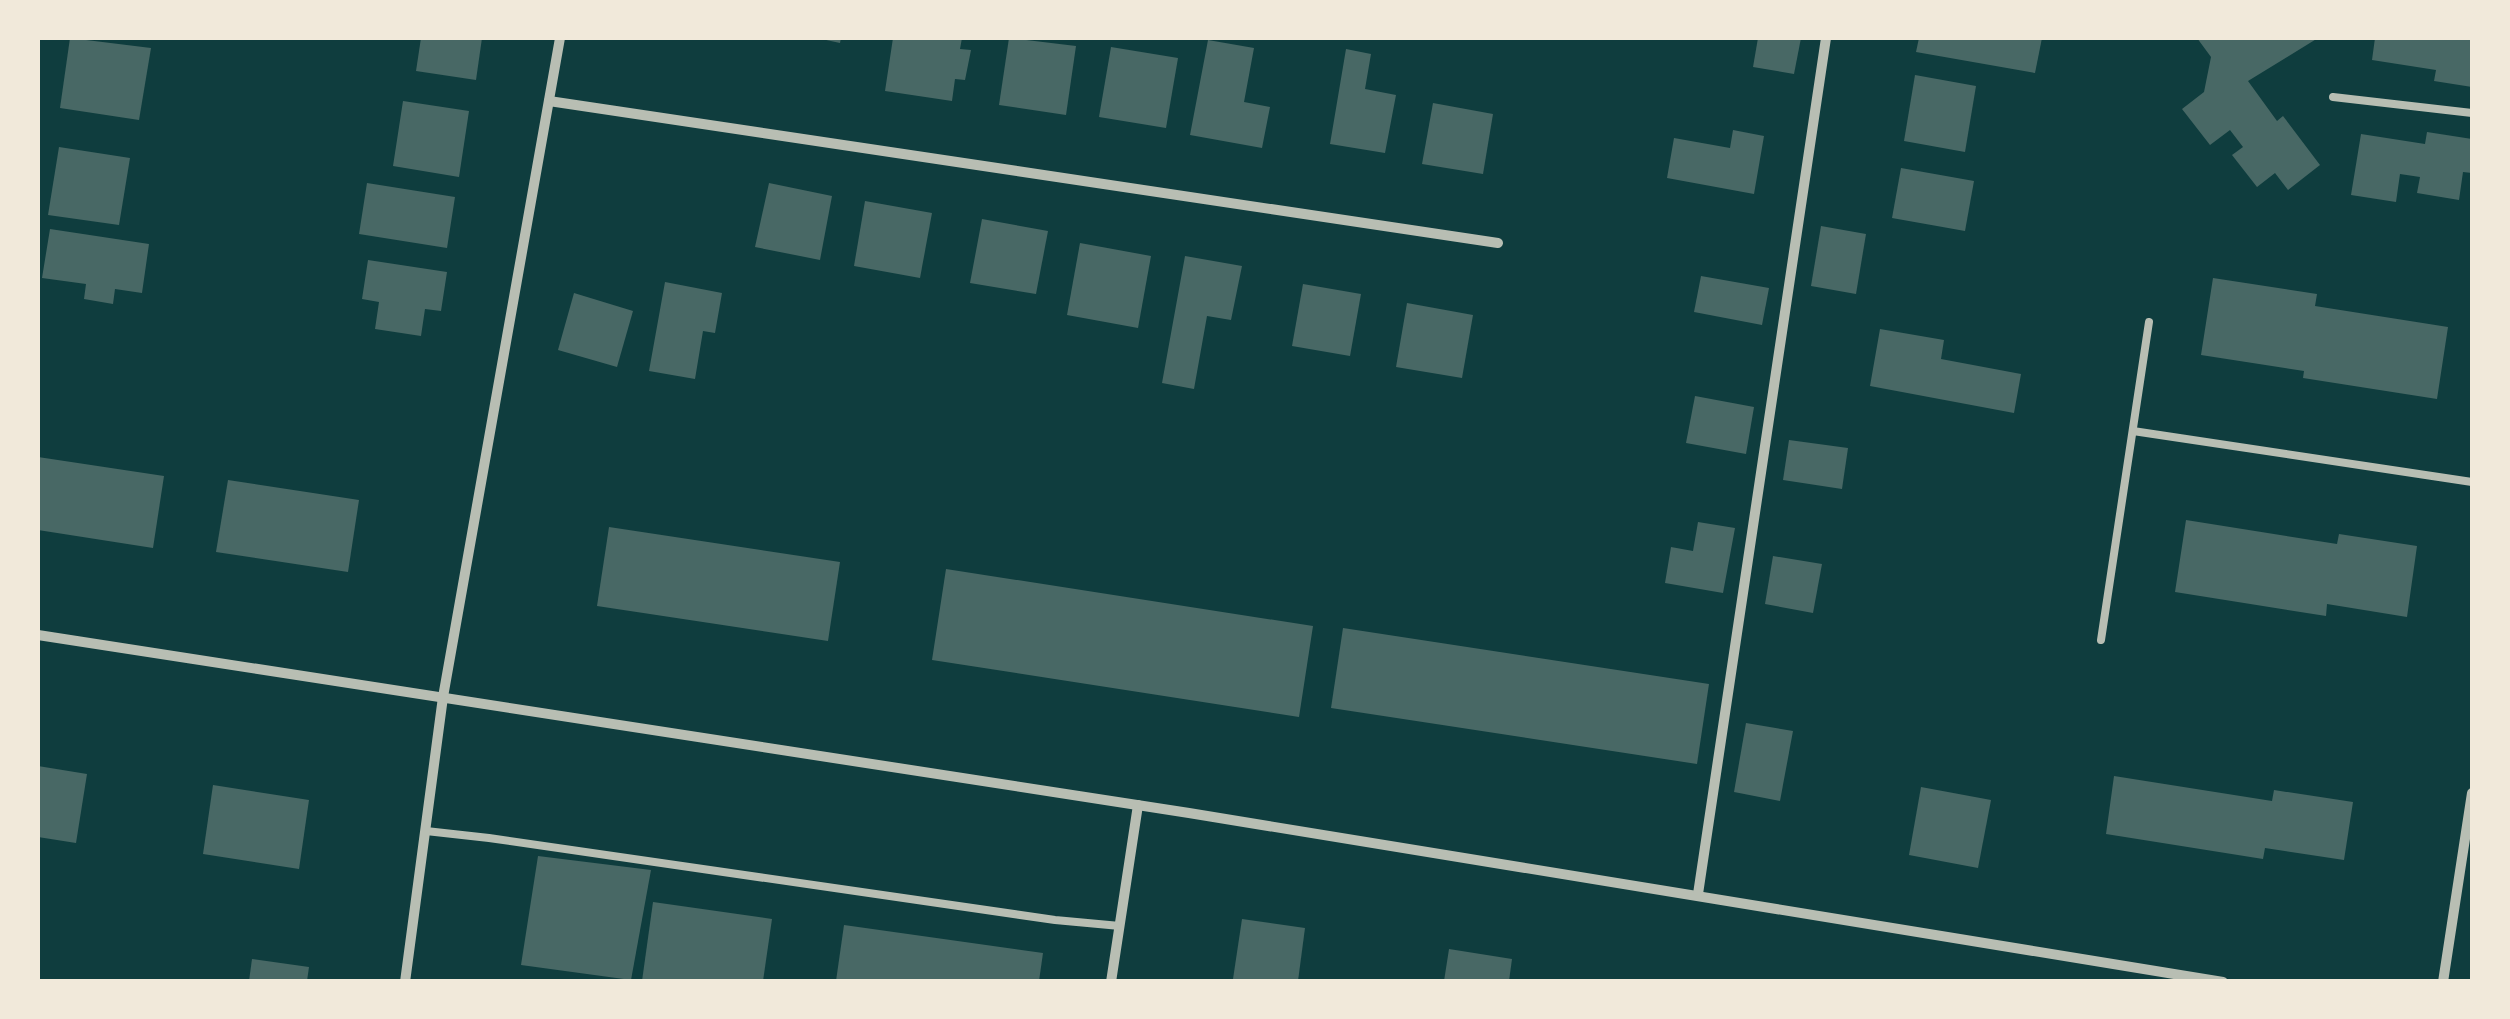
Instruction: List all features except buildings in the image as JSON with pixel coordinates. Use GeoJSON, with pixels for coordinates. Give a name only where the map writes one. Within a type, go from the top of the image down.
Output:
{"type":"FeatureCollection","features":[{"type":"Feature","properties":{"kind":"street"},"geometry":{"type":"LineString","coordinates":[[404,982],[443,697],[560,38]]}},
{"type":"Feature","properties":{"kind":"street"},"geometry":{"type":"LineString","coordinates":[[1698,894],[1826,38]]}},
{"type":"Feature","properties":{"kind":"street"},"geometry":{"type":"LineString","coordinates":[[549,101],[1498,243]]}},
{"type":"Feature","properties":{"kind":"street"},"geometry":{"type":"LineString","coordinates":[[38,635],[1138,804],[2223,982]]}},
{"type":"Feature","properties":{"kind":"street"},"geometry":{"type":"LineString","coordinates":[[2443,982],[2472,793]]}},
{"type":"Feature","properties":{"kind":"street"},"geometry":{"type":"LineString","coordinates":[[1111,982],[1138,804]]}},
{"type":"Feature","properties":{"kind":"lane"},"geometry":{"type":"LineString","coordinates":[[2333,97],[2472,114]]}},
{"type":"Feature","properties":{"kind":"lane"},"geometry":{"type":"LineString","coordinates":[[2101,640],[2149,322]]}},
{"type":"Feature","properties":{"kind":"lane"},"geometry":{"type":"LineString","coordinates":[[2133,431],[2472,482]]}},
{"type":"Feature","properties":{"kind":"lane"},"geometry":{"type":"LineString","coordinates":[[426,832],[1120,926]]}}]}
